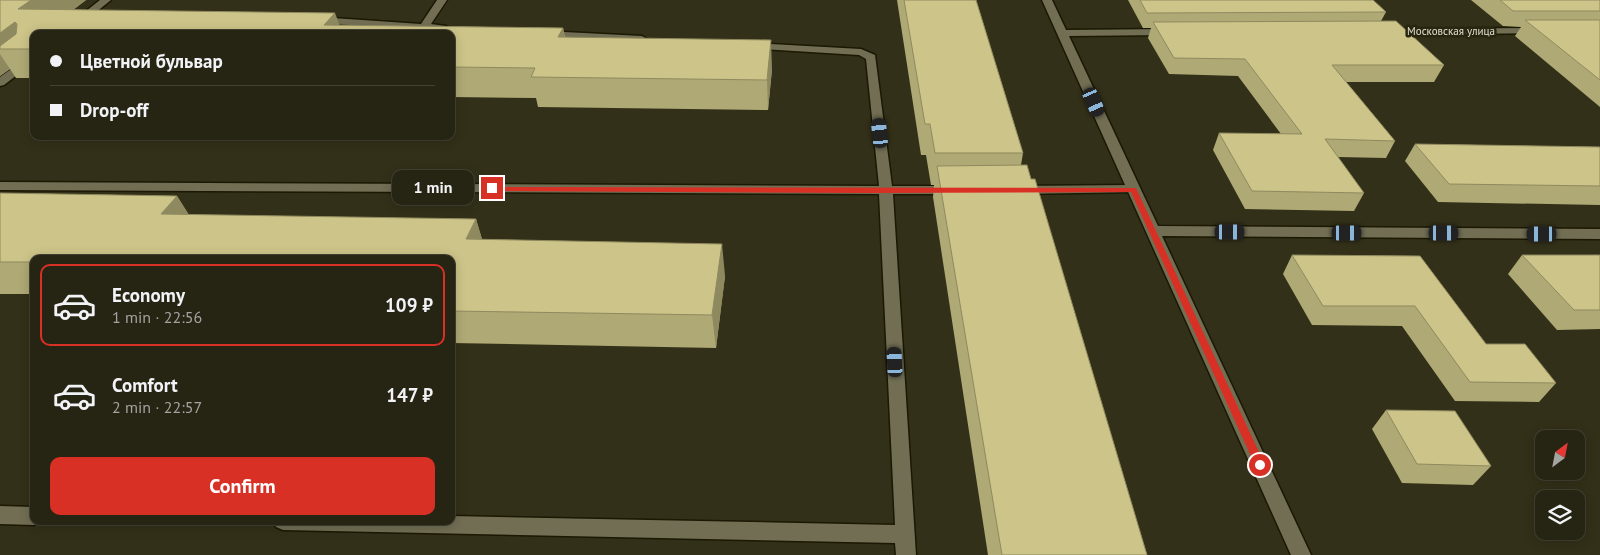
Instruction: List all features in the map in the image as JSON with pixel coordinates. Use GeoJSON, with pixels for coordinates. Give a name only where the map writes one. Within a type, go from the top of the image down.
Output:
{"type":"FeatureCollection","features":[{"type":"Feature","properties":{"kind":"street"},"geometry":{"type":"LineString","coordinates":[[67,30],[106,0]]}},
{"type":"Feature","properties":{"kind":"street"},"geometry":{"type":"LineString","coordinates":[[425,26],[442,0]]}},
{"type":"Feature","properties":{"kind":"street"},"geometry":{"type":"LineString","coordinates":[[1047,0],[1301,555]]}},
{"type":"Feature","properties":{"kind":"street"},"geometry":{"type":"LineString","coordinates":[[84,17],[103,17]]}},
{"type":"Feature","properties":{"kind":"street"},"geometry":{"type":"LineString","coordinates":[[305,20],[455,28]]}},
{"type":"Feature","properties":{"kind":"street","name":"Московская улица"},"geometry":{"type":"LineString","coordinates":[[1371,32],[1550,31]]}},
{"type":"Feature","properties":{"kind":"street"},"geometry":{"type":"LineString","coordinates":[[1063,33],[1182,32]]}},
{"type":"Feature","properties":{"kind":"street"},"geometry":{"type":"LineString","coordinates":[[534,33],[653,40]]}},
{"type":"Feature","properties":{"kind":"street"},"geometry":{"type":"LineString","coordinates":[[742,45],[861,52],[871,56],[886,191],[906,555]]}},
{"type":"Feature","properties":{"kind":"street"},"geometry":{"type":"LineString","coordinates":[[0,83],[30,59]]}},
{"type":"Feature","properties":{"kind":"street"},"geometry":{"type":"LineString","coordinates":[[0,186],[965,190]]}},
{"type":"Feature","properties":{"kind":"street"},"geometry":{"type":"LineString","coordinates":[[1005,190],[1133,190]]}},
{"type":"Feature","properties":{"kind":"street"},"geometry":{"type":"LineString","coordinates":[[1152,231],[1600,234]]}},
{"type":"Feature","properties":{"kind":"street"},"geometry":{"type":"LineString","coordinates":[[0,515],[30,516]]}},
{"type":"Feature","properties":{"kind":"street"},"geometry":{"type":"LineString","coordinates":[[455,525],[905,534]]}},
{"type":"Feature","properties":{"kind":"building"},"geometry":{"type":"Polygon","coordinates":[[[0,0],[31,0],[18,9],[335,13],[324,25],[563,28],[558,37],[771,40],[767,80],[531,77],[535,68],[455,67],[455,30],[30,30],[30,49],[0,49],[0,46],[16,34],[17,24],[15,22],[0,33],[0,0]]]}},
{"type":"Feature","properties":{"kind":"building"},"geometry":{"type":"Polygon","coordinates":[[[904,0],[976,0],[1023,153],[935,153],[930,124],[925,124],[904,0]]]}},
{"type":"Feature","properties":{"kind":"building"},"geometry":{"type":"Polygon","coordinates":[[[1140,0],[1373,0],[1386,12],[1147,13],[1140,0]]]}},
{"type":"Feature","properties":{"kind":"building"},"geometry":{"type":"Polygon","coordinates":[[[1500,0],[1600,0],[1600,11],[1513,11],[1500,0]]]}},
{"type":"Feature","properties":{"kind":"building"},"geometry":{"type":"Polygon","coordinates":[[[1525,20],[1600,20],[1600,80],[1525,20]]]}},
{"type":"Feature","properties":{"kind":"building"},"geometry":{"type":"Polygon","coordinates":[[[1396,21],[1444,65],[1332,65],[1395,141],[1325,139],[1364,193],[1252,191],[1219,133],[1302,134],[1245,59],[1174,58],[1153,22],[1396,21]]]}},
{"type":"Feature","properties":{"kind":"building"},"geometry":{"type":"Polygon","coordinates":[[[1415,144],[1600,147],[1600,186],[1449,184],[1415,144]]]}},
{"type":"Feature","properties":{"kind":"building"},"geometry":{"type":"Polygon","coordinates":[[[1027,165],[1031,179],[1035,179],[1147,555],[1002,555],[937,166],[1027,165]]]}},
{"type":"Feature","properties":{"kind":"building"},"geometry":{"type":"Polygon","coordinates":[[[0,193],[177,196],[161,214],[476,219],[466,239],[722,244],[712,315],[455,311],[455,255],[30,255],[30,262],[0,262],[0,193]]]}},
{"type":"Feature","properties":{"kind":"building"},"geometry":{"type":"Polygon","coordinates":[[[1292,255],[1420,256],[1486,344],[1525,344],[1556,383],[1470,382],[1415,306],[1323,306],[1292,255]]]}},
{"type":"Feature","properties":{"kind":"building"},"geometry":{"type":"Polygon","coordinates":[[[1522,255],[1600,255],[1600,310],[1574,310],[1522,255]]]}},
{"type":"Feature","properties":{"kind":"building"},"geometry":{"type":"Polygon","coordinates":[[[1386,410],[1455,411],[1491,466],[1417,464],[1386,410]]]}},
{"type":"Feature","properties":{"kind":"route"},"geometry":{"type":"LineString","coordinates":[[492,188],[866,191],[1133,190],[1260,465]]}}]}
